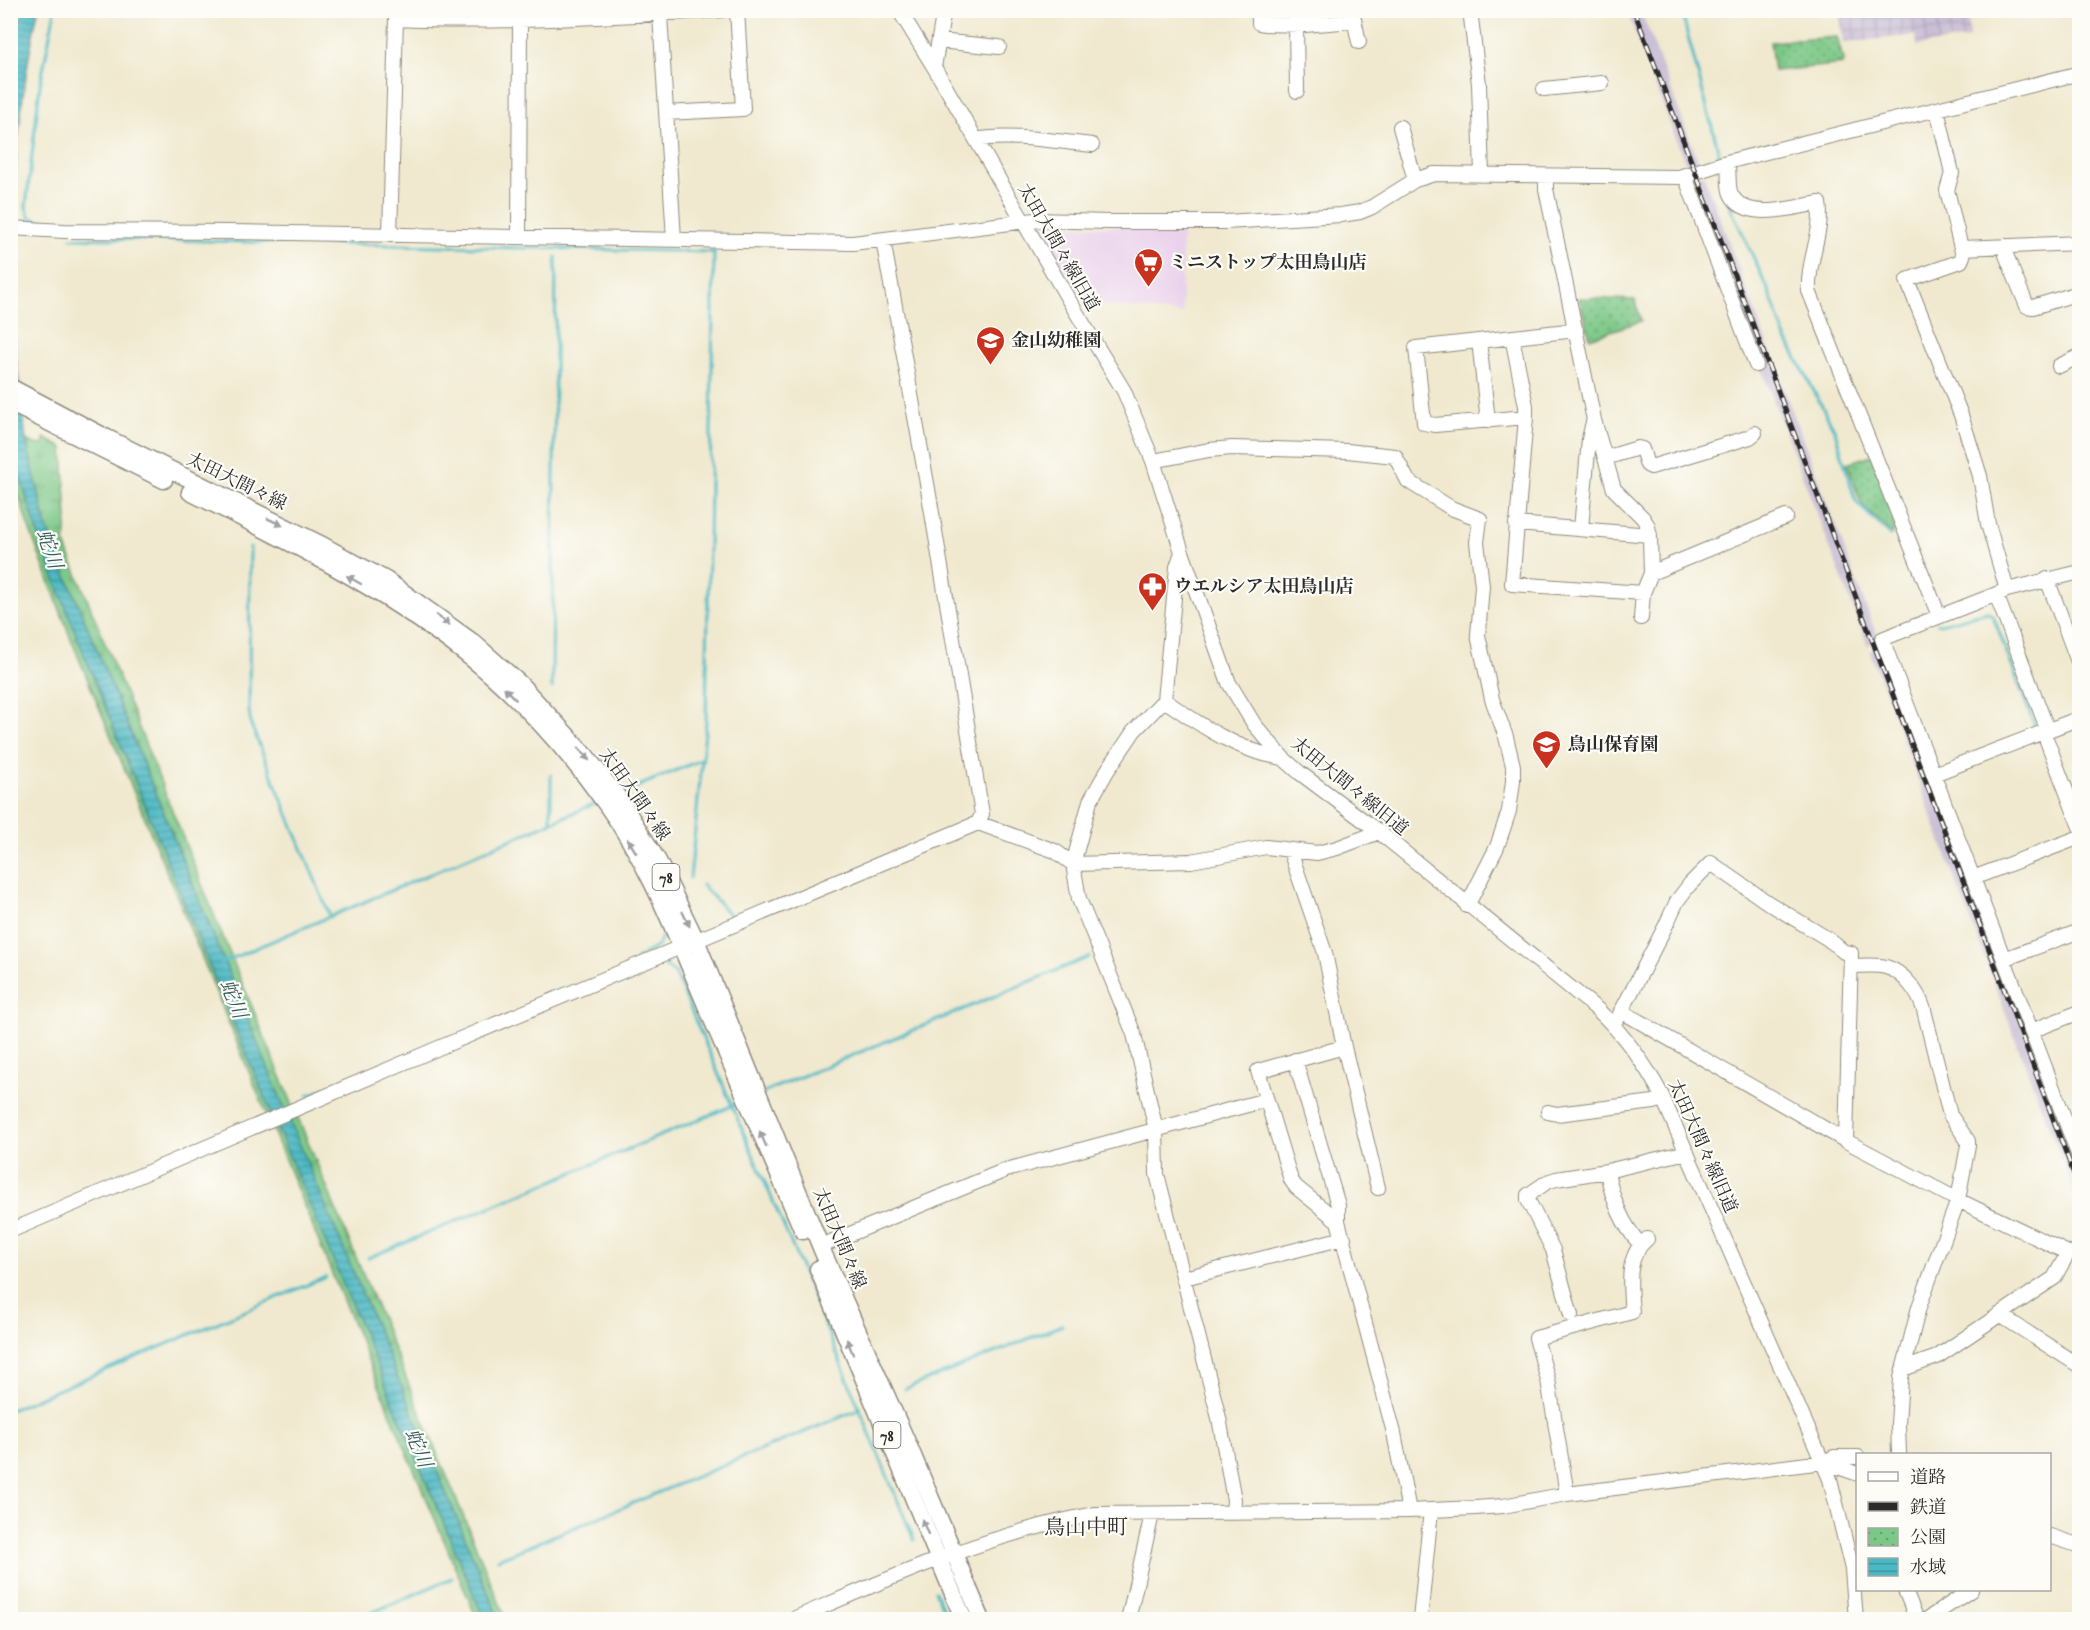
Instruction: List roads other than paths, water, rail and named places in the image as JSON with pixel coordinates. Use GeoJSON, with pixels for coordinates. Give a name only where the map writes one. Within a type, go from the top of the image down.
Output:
{"type":"FeatureCollection","features":[{"type":"Feature","properties":{"kind":"main road","name":"太田大間々線"},"geometry":{"type":"LineString","coordinates":[[10,387],[37,409],[317,559],[429,626],[468,655],[509,692],[544,729],[607,804],[688,943],[821,1246],[946,1556],[964,1620]]}},
{"type":"Feature","properties":{"kind":"main road","name":"太田大間々線"},"geometry":{"type":"LineString","coordinates":[[10,403],[37,409]]}},
{"type":"Feature","properties":{"kind":"main road","name":"太田大間々線"},"geometry":{"type":"LineString","coordinates":[[688,943],[811,1250],[946,1556],[982,1620]]}},
{"type":"Feature","properties":{"kind":"street"},"geometry":{"type":"LineString","coordinates":[[390,236],[396,19],[489,16],[520,19],[660,15],[723,10]]}},
{"type":"Feature","properties":{"kind":"street"},"geometry":{"type":"LineString","coordinates":[[666,113],[743,109],[737,10]]}},
{"type":"Feature","properties":{"kind":"street","name":"太田大間々線旧道"},"geometry":{"type":"LineString","coordinates":[[899,10],[1124,391],[1153,461],[1228,682],[1254,724],[1283,758],[1300,773],[1379,832],[1467,906],[1584,998],[1615,1026],[1643,1062],[1663,1098],[1830,1479],[1854,1563],[1856,1620]]}},
{"type":"Feature","properties":{"kind":"street"},"geometry":{"type":"LineString","coordinates":[[934,67],[944,10]]}},
{"type":"Feature","properties":{"kind":"street"},"geometry":{"type":"LineString","coordinates":[[1259,10],[1259,23],[1296,25],[1353,16],[1359,42]]}},
{"type":"Feature","properties":{"kind":"street"},"geometry":{"type":"LineString","coordinates":[[1470,10],[1479,84],[1482,175]]}},
{"type":"Feature","properties":{"kind":"street"},"geometry":{"type":"LineString","coordinates":[[660,15],[674,239]]}},
{"type":"Feature","properties":{"kind":"street"},"geometry":{"type":"LineString","coordinates":[[519,237],[520,19]]}},
{"type":"Feature","properties":{"kind":"street"},"geometry":{"type":"LineString","coordinates":[[1296,25],[1297,91]]}},
{"type":"Feature","properties":{"kind":"street"},"geometry":{"type":"LineString","coordinates":[[939,40],[999,47]]}},
{"type":"Feature","properties":{"kind":"street"},"geometry":{"type":"LineString","coordinates":[[14,228],[64,231],[853,243],[1024,221],[1225,222],[1341,215],[1360,212],[1372,207],[1415,180],[1434,174],[1685,176],[1727,162],[2079,73]]}},
{"type":"Feature","properties":{"kind":"street"},"geometry":{"type":"LineString","coordinates":[[1544,89],[1602,83]]}},
{"type":"Feature","properties":{"kind":"street"},"geometry":{"type":"LineString","coordinates":[[1937,109],[1952,173],[1947,190],[1963,256],[1961,261],[1907,280],[1961,415],[1980,476],[2002,592],[2079,827]]}},
{"type":"Feature","properties":{"kind":"street"},"geometry":{"type":"LineString","coordinates":[[1400,127],[1415,180]]}},
{"type":"Feature","properties":{"kind":"street"},"geometry":{"type":"LineString","coordinates":[[976,140],[1008,138],[1092,145]]}},
{"type":"Feature","properties":{"kind":"street"},"geometry":{"type":"LineString","coordinates":[[1727,162],[1730,171],[1731,193],[1738,202],[1754,211],[1767,212],[1819,203],[1819,223],[1808,278],[1809,291],[1939,616]]}},
{"type":"Feature","properties":{"kind":"street"},"geometry":{"type":"LineString","coordinates":[[1546,176],[1546,189],[1594,420],[1614,489],[1643,518],[1650,534],[1651,573],[1643,593],[1641,618]]}},
{"type":"Feature","properties":{"kind":"street"},"geometry":{"type":"LineString","coordinates":[[1685,176],[1756,365]]}},
{"type":"Feature","properties":{"kind":"street"},"geometry":{"type":"LineString","coordinates":[[883,240],[982,814],[978,823]]}},
{"type":"Feature","properties":{"kind":"street"},"geometry":{"type":"LineString","coordinates":[[1962,248],[2079,243]]}},
{"type":"Feature","properties":{"kind":"street"},"geometry":{"type":"LineString","coordinates":[[2006,246],[2006,255],[2027,306],[2033,307],[2072,295],[2079,296]]}},
{"type":"Feature","properties":{"kind":"street"},"geometry":{"type":"LineString","coordinates":[[1526,417],[1435,425],[1424,423],[1416,348],[1576,330]]}},
{"type":"Feature","properties":{"kind":"street"},"geometry":{"type":"LineString","coordinates":[[1512,337],[1526,406],[1512,584],[1643,593]]}},
{"type":"Feature","properties":{"kind":"street"},"geometry":{"type":"LineString","coordinates":[[1479,341],[1488,421]]}},
{"type":"Feature","properties":{"kind":"street"},"geometry":{"type":"LineString","coordinates":[[2059,366],[2079,356]]}},
{"type":"Feature","properties":{"kind":"street"},"geometry":{"type":"LineString","coordinates":[[1581,529],[1589,439],[1594,420]]}},
{"type":"Feature","properties":{"kind":"street"},"geometry":{"type":"LineString","coordinates":[[1605,458],[1638,448],[1642,449],[1647,465],[1651,468],[1750,437],[1755,433]]}},
{"type":"Feature","properties":{"kind":"street"},"geometry":{"type":"LineString","coordinates":[[1153,461],[1232,448],[1347,451],[1395,456],[1408,482],[1451,508],[1480,519],[1477,542],[1482,586],[1478,635],[1492,699],[1514,766],[1514,781],[1509,811],[1497,847],[1467,906]]}},
{"type":"Feature","properties":{"kind":"street"},"geometry":{"type":"LineString","coordinates":[[1651,573],[1786,517]]}},
{"type":"Feature","properties":{"kind":"street"},"geometry":{"type":"LineString","coordinates":[[1516,524],[1650,534]]}},
{"type":"Feature","properties":{"kind":"street"},"geometry":{"type":"LineString","coordinates":[[1182,552],[1177,567],[1164,700],[1134,731],[1090,801],[1073,864],[1079,899],[1134,1034],[1156,1130],[1157,1174],[1218,1418],[1234,1500],[1233,1513]]}},
{"type":"Feature","properties":{"kind":"street"},"geometry":{"type":"LineString","coordinates":[[2079,572],[2002,592],[1882,639],[2079,1159]]}},
{"type":"Feature","properties":{"kind":"street"},"geometry":{"type":"LineString","coordinates":[[2047,579],[2079,667]]}},
{"type":"Feature","properties":{"kind":"street"},"geometry":{"type":"LineString","coordinates":[[1164,700],[1198,724],[1220,735],[1262,755],[1283,758]]}},
{"type":"Feature","properties":{"kind":"street"},"geometry":{"type":"LineString","coordinates":[[1934,774],[2079,718]]}},
{"type":"Feature","properties":{"kind":"street"},"geometry":{"type":"LineString","coordinates":[[10,1231],[688,943],[978,823],[1055,851],[1073,864],[1191,861],[1266,847],[1317,853],[1379,832]]}},
{"type":"Feature","properties":{"kind":"street"},"geometry":{"type":"LineString","coordinates":[[1973,878],[2079,837]]}},
{"type":"Feature","properties":{"kind":"street"},"geometry":{"type":"LineString","coordinates":[[1290,851],[1325,953],[1344,1047],[1378,1188]]}},
{"type":"Feature","properties":{"kind":"street"},"geometry":{"type":"LineString","coordinates":[[1615,1026],[1677,901],[1711,863],[1767,902],[1828,939],[1844,952],[1851,953],[1846,1142]]}},
{"type":"Feature","properties":{"kind":"street"},"geometry":{"type":"LineString","coordinates":[[2004,958],[2079,931]]}},
{"type":"Feature","properties":{"kind":"street"},"geometry":{"type":"LineString","coordinates":[[1851,966],[1879,966],[1892,970],[1910,986],[1922,1004],[1950,1115],[1968,1141],[1958,1200],[1929,1275],[1900,1378],[1898,1424],[1901,1453]]}},
{"type":"Feature","properties":{"kind":"street"},"geometry":{"type":"LineString","coordinates":[[1621,1011],[1846,1142],[2068,1253],[2054,1278],[1937,1357],[1903,1369]]}},
{"type":"Feature","properties":{"kind":"street"},"geometry":{"type":"LineString","coordinates":[[2031,1031],[2079,1012]]}},
{"type":"Feature","properties":{"kind":"street"},"geometry":{"type":"LineString","coordinates":[[1338,1221],[1296,1187],[1291,1180],[1257,1071],[1344,1047]]}},
{"type":"Feature","properties":{"kind":"street"},"geometry":{"type":"LineString","coordinates":[[1295,1060],[1338,1205],[1338,1221],[1394,1433],[1408,1511]]}},
{"type":"Feature","properties":{"kind":"street"},"geometry":{"type":"LineString","coordinates":[[1548,1112],[1557,1114],[1654,1102],[1663,1098]]}},
{"type":"Feature","properties":{"kind":"street"},"geometry":{"type":"LineString","coordinates":[[821,1246],[1006,1170],[1266,1100]]}},
{"type":"Feature","properties":{"kind":"street"},"geometry":{"type":"LineString","coordinates":[[1571,1315],[1553,1250],[1528,1200],[1528,1194],[1546,1182],[1607,1171],[1686,1152]]}},
{"type":"Feature","properties":{"kind":"street"},"geometry":{"type":"LineString","coordinates":[[1567,1494],[1548,1380],[1536,1338],[1632,1312],[1629,1279],[1644,1241],[1622,1218],[1612,1198],[1607,1171]]}},
{"type":"Feature","properties":{"kind":"street"},"geometry":{"type":"LineString","coordinates":[[1184,1278],[1344,1238]]}},
{"type":"Feature","properties":{"kind":"street"},"geometry":{"type":"LineString","coordinates":[[2000,1315],[2079,1366]]}},
{"type":"Feature","properties":{"kind":"street"},"geometry":{"type":"LineString","coordinates":[[790,1620],[946,1556],[997,1538],[1057,1521],[1096,1514],[1408,1511],[1503,1506],[1567,1494],[1823,1462],[1834,1456],[1856,1457]]}},
{"type":"Feature","properties":{"kind":"street"},"geometry":{"type":"LineString","coordinates":[[1823,1462],[1856,1474]]}},
{"type":"Feature","properties":{"kind":"street"},"geometry":{"type":"LineString","coordinates":[[1420,1620],[1431,1510]]}},
{"type":"Feature","properties":{"kind":"street"},"geometry":{"type":"LineString","coordinates":[[1128,1620],[1152,1514]]}},
{"type":"Feature","properties":{"kind":"street"},"geometry":{"type":"LineString","coordinates":[[2051,1537],[2079,1546]]}},
{"type":"Feature","properties":{"kind":"street"},"geometry":{"type":"LineString","coordinates":[[1905,1591],[1917,1620]]}},
{"type":"Feature","properties":{"kind":"street"},"geometry":{"type":"LineString","coordinates":[[1926,1620],[1970,1591]]}},
{"type":"Feature","properties":{"kind":"water","name":"蛇川"},"geometry":{"type":"Polygon","coordinates":[[[22,11],[38,11],[20,119],[14,193],[14,303],[12,306],[26,440],[47,528],[273,1081],[499,1619],[484,1619],[214,977],[76,634],[42,546],[18,470],[10,434],[11,66],[22,11]]]}},
{"type":"Feature","properties":{"kind":"waterway"},"geometry":{"type":"LineString","coordinates":[[55,10],[40,85],[26,207],[30,218],[55,224]]}},
{"type":"Feature","properties":{"kind":"waterway"},"geometry":{"type":"LineString","coordinates":[[1681,10],[1720,157]]}},
{"type":"Feature","properties":{"kind":"waterway"},"geometry":{"type":"LineString","coordinates":[[1723,191],[1767,287],[1785,336],[1835,431],[1855,499],[1890,535]]}},
{"type":"Feature","properties":{"kind":"waterway"},"geometry":{"type":"LineString","coordinates":[[71,238],[714,252],[706,722],[690,878]]}},
{"type":"Feature","properties":{"kind":"waterway"},"geometry":{"type":"LineString","coordinates":[[552,688],[556,257]]}},
{"type":"Feature","properties":{"kind":"waterway"},"geometry":{"type":"LineString","coordinates":[[1897,541],[1920,587]]}},
{"type":"Feature","properties":{"kind":"waterway"},"geometry":{"type":"LineString","coordinates":[[250,547],[249,711],[251,725],[330,916]]}},
{"type":"Feature","properties":{"kind":"waterway"},"geometry":{"type":"LineString","coordinates":[[1937,623],[1987,612],[1993,616],[2036,729]]}},
{"type":"Feature","properties":{"kind":"waterway"},"geometry":{"type":"LineString","coordinates":[[622,793],[703,759]]}},
{"type":"Feature","properties":{"kind":"waterway"},"geometry":{"type":"LineString","coordinates":[[551,775],[551,821]]}},
{"type":"Feature","properties":{"kind":"waterway"},"geometry":{"type":"LineString","coordinates":[[221,963],[599,802]]}},
{"type":"Feature","properties":{"kind":"waterway"},"geometry":{"type":"LineString","coordinates":[[702,885],[732,917]]}},
{"type":"Feature","properties":{"kind":"waterway"},"geometry":{"type":"LineString","coordinates":[[637,958],[658,946],[662,937]]}},
{"type":"Feature","properties":{"kind":"waterway"},"geometry":{"type":"LineString","coordinates":[[764,1092],[1089,957]]}},
{"type":"Feature","properties":{"kind":"waterway"},"geometry":{"type":"LineString","coordinates":[[667,963],[665,966],[675,973],[791,1243],[914,1540]]}},
{"type":"Feature","properties":{"kind":"waterway"},"geometry":{"type":"LineString","coordinates":[[308,1095],[327,1088]]}},
{"type":"Feature","properties":{"kind":"waterway"},"geometry":{"type":"LineString","coordinates":[[368,1258],[741,1102]]}},
{"type":"Feature","properties":{"kind":"waterway"},"geometry":{"type":"LineString","coordinates":[[10,1410],[326,1277]]}},
{"type":"Feature","properties":{"kind":"waterway"},"geometry":{"type":"LineString","coordinates":[[905,1389],[1062,1325]]}},
{"type":"Feature","properties":{"kind":"waterway"},"geometry":{"type":"LineString","coordinates":[[498,1559],[860,1409]]}},
{"type":"Feature","properties":{"kind":"waterway"},"geometry":{"type":"LineString","coordinates":[[355,1620],[452,1578]]}},
{"type":"Feature","properties":{"kind":"waterway"},"geometry":{"type":"LineString","coordinates":[[935,1591],[948,1620]]}},
{"type":"Feature","properties":{"kind":"railway"},"geometry":{"type":"LineString","coordinates":[[1634,10],[2080,1190]]}},
{"type":"Feature","properties":{"kind":"place","name":"ミニストップ太田鳥山店"},"geometry":{"type":"Point","coordinates":[1148,288]}},
{"type":"Feature","properties":{"kind":"place","name":"金山幼稚園"},"geometry":{"type":"Point","coordinates":[990,366]}},
{"type":"Feature","properties":{"kind":"place","name":"ウエルシア太田鳥山店"},"geometry":{"type":"Point","coordinates":[1153,612]}},
{"type":"Feature","properties":{"kind":"place","name":"鳥山保育園"},"geometry":{"type":"Point","coordinates":[1547,770]}},
{"type":"Feature","properties":{"kind":"district","name":"鳥山中町"},"geometry":{"type":"Point","coordinates":[1086,1527]}}]}
